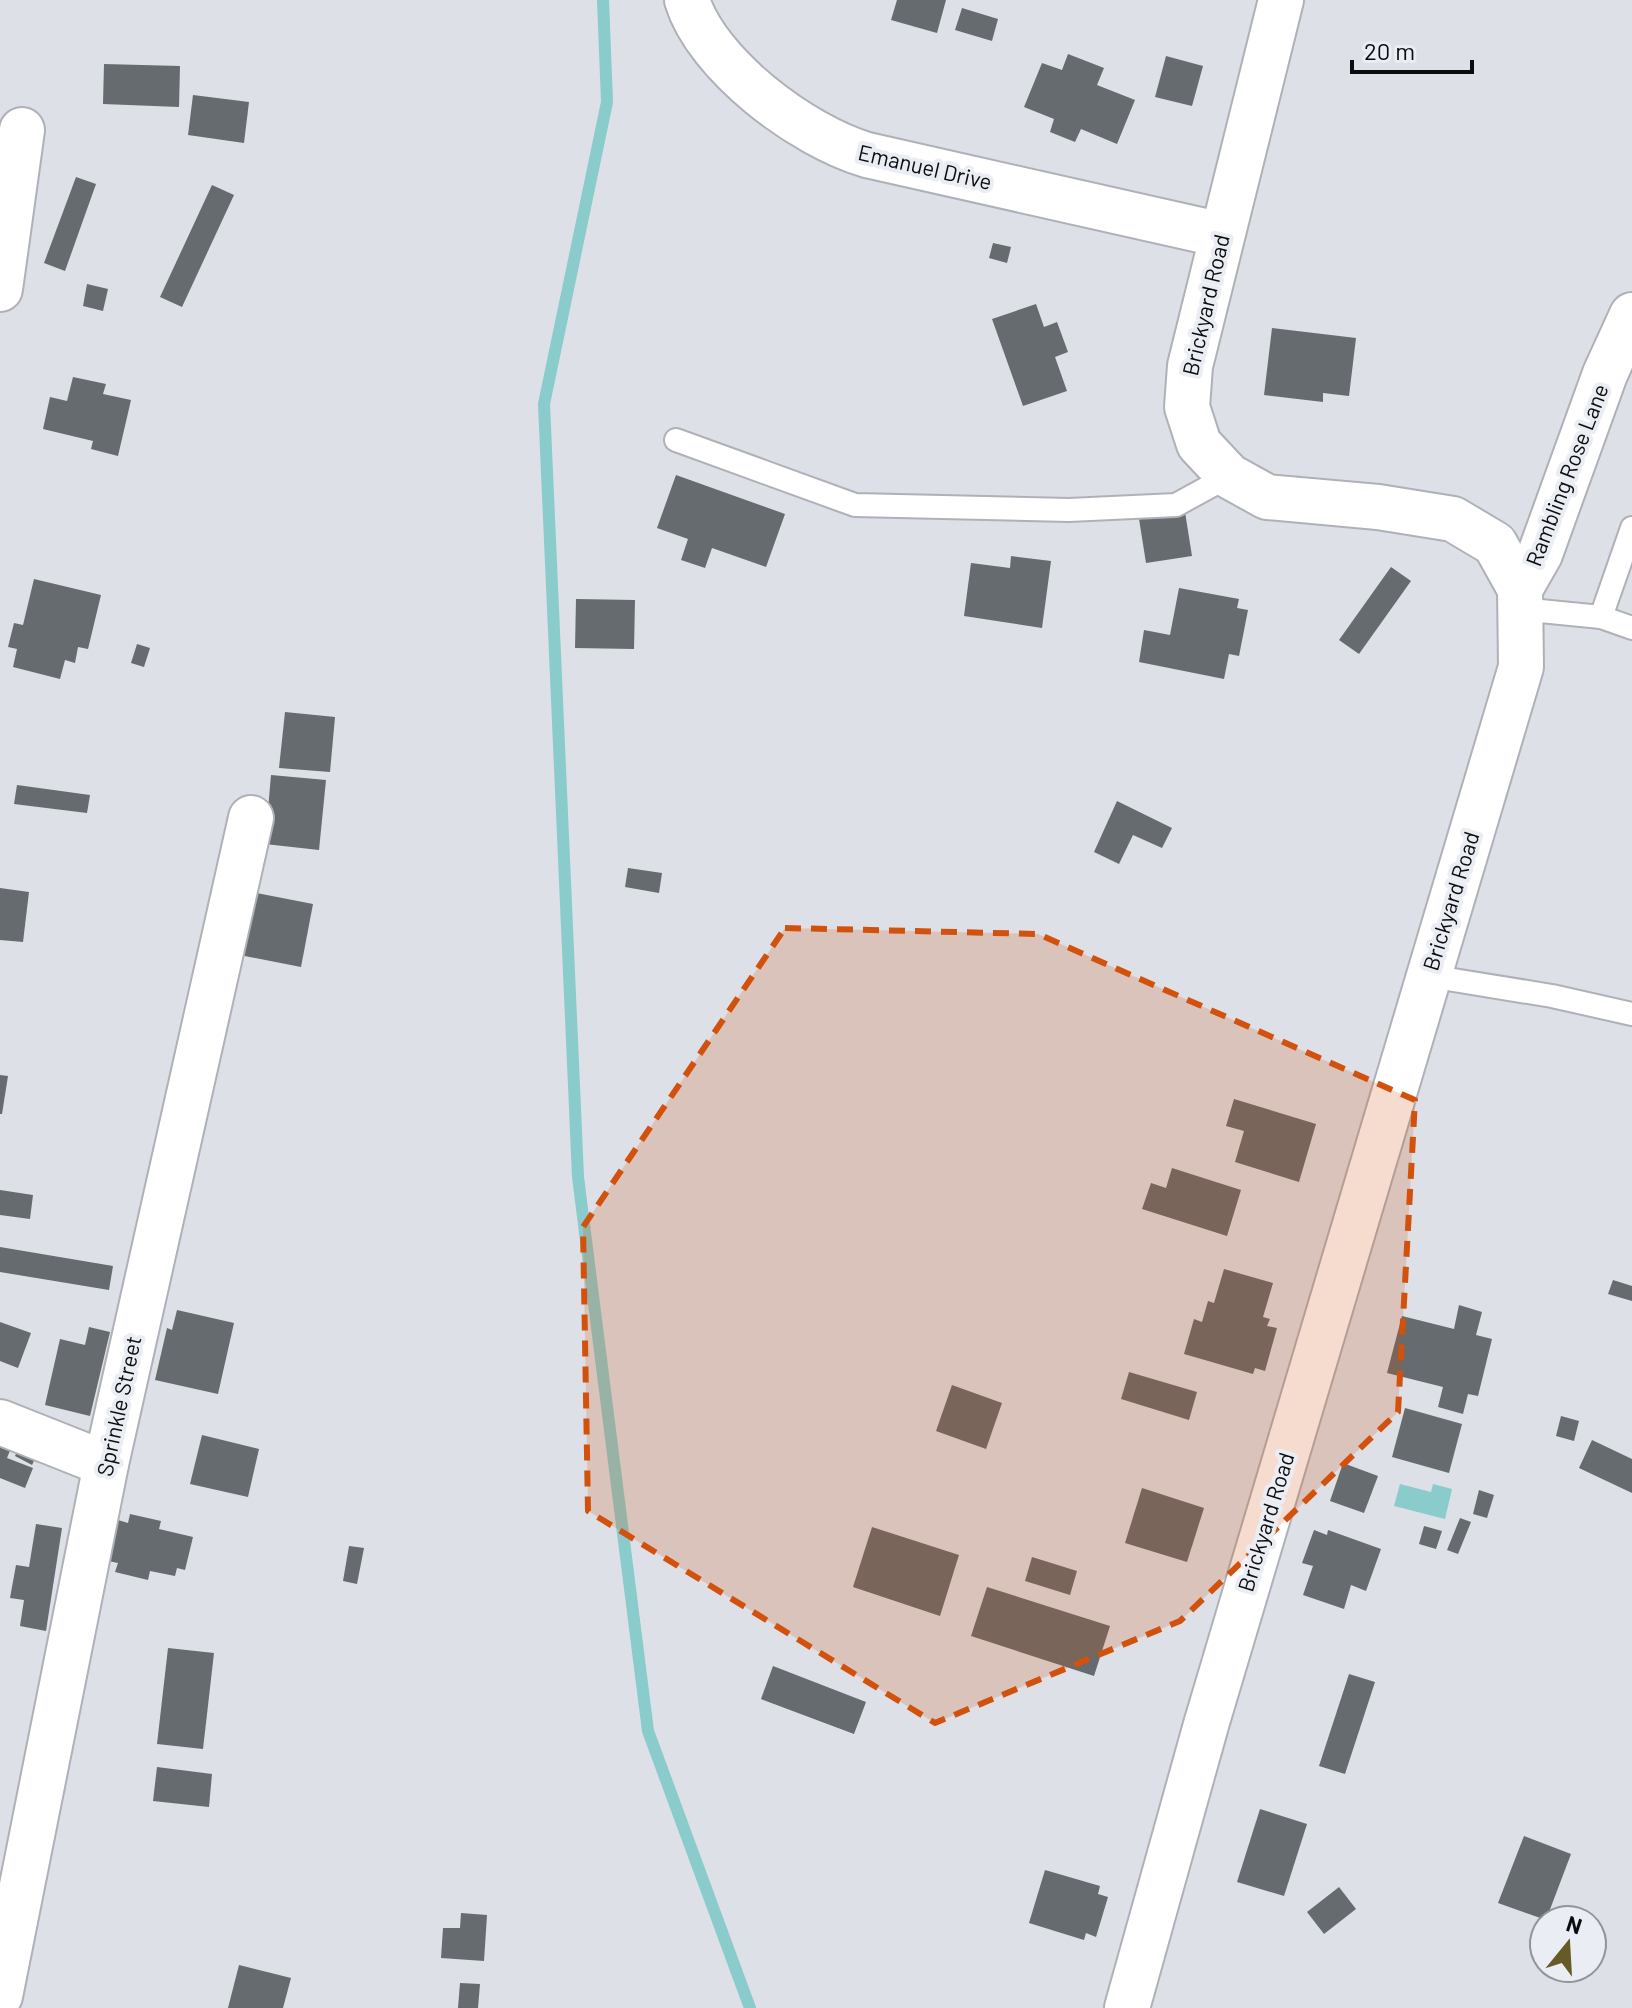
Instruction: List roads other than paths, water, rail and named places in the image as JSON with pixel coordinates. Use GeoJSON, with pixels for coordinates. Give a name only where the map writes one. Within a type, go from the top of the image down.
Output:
{"type":"FeatureCollection","features":[{"type":"Feature","properties":{"kind":"street","name":"Emanuel Drive"},"geometry":{"type":"LineString","coordinates":[[687,0],[693,18],[720,57],[806,129],[836,145],[867,155],[1222,235]]}},
{"type":"Feature","properties":{"kind":"street","name":"Brickyard Road"},"geometry":{"type":"LineString","coordinates":[[1127,2008],[1206,1725],[1521,667],[1520,599],[1495,544],[1453,519],[1378,507],[1267,497],[1229,476],[1199,444],[1187,407],[1190,366],[1281,0]]}},
{"type":"Feature","properties":{"kind":"street"},"geometry":{"type":"LineString","coordinates":[[0,289],[22,130]]}},
{"type":"Feature","properties":{"kind":"street","name":"Rambling Rose Lane"},"geometry":{"type":"LineString","coordinates":[[1520,599],[1540,554],[1605,374],[1632,315]]}},
{"type":"Feature","properties":{"kind":"street","name":"Sprinkle Street"},"geometry":{"type":"LineString","coordinates":[[0,1996],[106,1464],[251,818]]}},
{"type":"Feature","properties":{"kind":"street"},"geometry":{"type":"LineString","coordinates":[[0,1422],[106,1464]]}},
{"type":"Feature","properties":{"kind":"lane"},"geometry":{"type":"LineString","coordinates":[[676,440],[855,505],[1069,510],[1176,505],[1229,476]]}},
{"type":"Feature","properties":{"kind":"lane"},"geometry":{"type":"LineString","coordinates":[[1601,617],[1632,528]]}},
{"type":"Feature","properties":{"kind":"lane"},"geometry":{"type":"LineString","coordinates":[[1520,599],[1601,617],[1632,628]]}},
{"type":"Feature","properties":{"kind":"lane"},"geometry":{"type":"LineString","coordinates":[[1429,976],[1552,996],[1632,1014]]}},
{"type":"Feature","properties":{"kind":"water"},"geometry":{"type":"Polygon","coordinates":[[[1400,1484],[1431,1492],[1433,1484],[1452,1489],[1445,1519],[1394,1506],[1400,1484]]]}},
{"type":"Feature","properties":{"kind":"waterway"},"geometry":{"type":"LineString","coordinates":[[603,0],[607,102],[544,404],[578,1177],[648,1731],[750,2008]]}}]}
